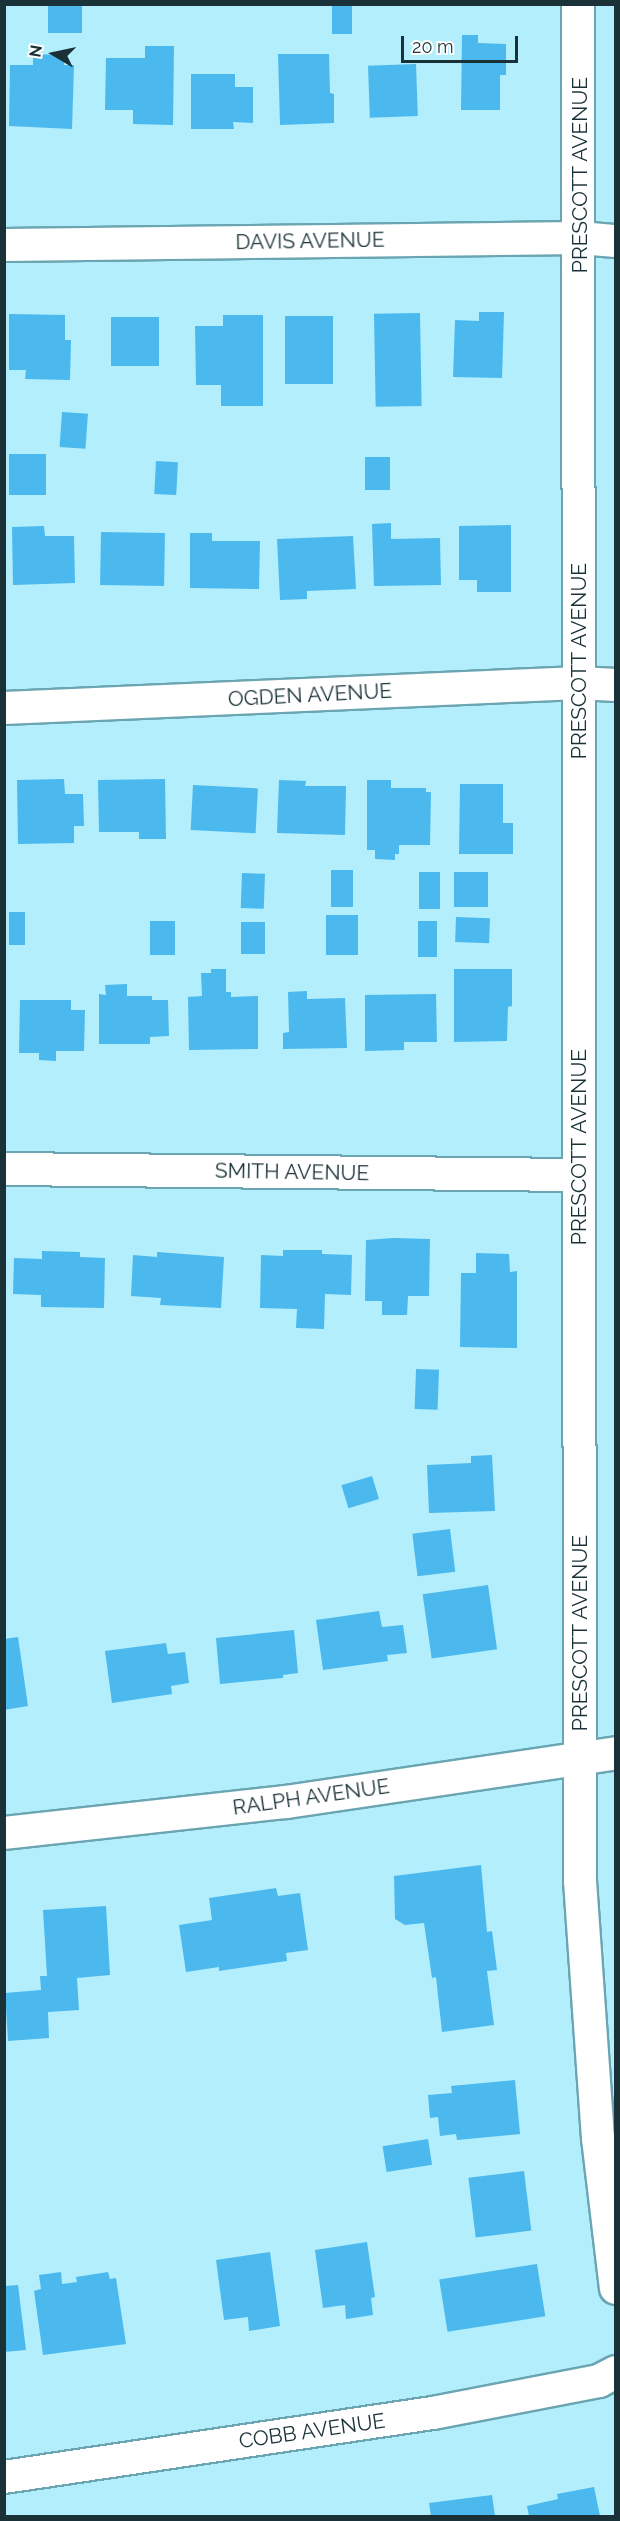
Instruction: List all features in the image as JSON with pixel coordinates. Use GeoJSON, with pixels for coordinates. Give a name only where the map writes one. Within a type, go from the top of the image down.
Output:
{"type":"FeatureCollection","features":[{"type":"Feature","properties":{"kind":"street","name":"PRESCOTT AVENUE"},"geometry":{"type":"LineString","coordinates":[[578,4],[580,1892],[598,2138],[615,2288]]}},
{"type":"Feature","properties":{"kind":"street","name":"DAVIS AVENUE"},"geometry":{"type":"LineString","coordinates":[[4,245],[580,238],[615,241]]}},
{"type":"Feature","properties":{"kind":"street","name":"OGDEN AVENUE"},"geometry":{"type":"LineString","coordinates":[[4,708],[579,683],[615,685]]}},
{"type":"Feature","properties":{"kind":"street","name":"SMITH AVENUE"},"geometry":{"type":"LineString","coordinates":[[4,1169],[579,1175]]}},
{"type":"Feature","properties":{"kind":"street","name":"RALPH AVENUE"},"geometry":{"type":"LineString","coordinates":[[4,1833],[286,1802],[615,1753]]}},
{"type":"Feature","properties":{"kind":"street","name":"COBB AVENUE"},"geometry":{"type":"LineString","coordinates":[[4,2477],[433,2413],[599,2381],[615,2372]]}},
{"type":"Feature","properties":{"kind":"building"},"geometry":{"type":"Polygon","coordinates":[[[48,4],[82,4],[82,33],[48,33],[48,4]]]}},
{"type":"Feature","properties":{"kind":"building"},"geometry":{"type":"Polygon","coordinates":[[[332,4],[352,4],[352,34],[332,34],[332,4]]]}},
{"type":"Feature","properties":{"kind":"building"},"geometry":{"type":"Polygon","coordinates":[[[462,35],[478,35],[478,43],[506,44],[506,75],[500,75],[500,110],[461,110],[462,35]]]}},
{"type":"Feature","properties":{"kind":"building"},"geometry":{"type":"Polygon","coordinates":[[[145,46],[174,46],[173,125],[133,124],[133,110],[105,110],[106,58],[145,58],[145,46]]]}},
{"type":"Feature","properties":{"kind":"building"},"geometry":{"type":"Polygon","coordinates":[[[33,54],[64,55],[64,65],[74,65],[72,129],[9,126],[10,65],[33,65],[33,54]]]}},
{"type":"Feature","properties":{"kind":"building"},"geometry":{"type":"Polygon","coordinates":[[[278,54],[329,54],[330,93],[334,94],[334,123],[280,125],[278,54]]]}},
{"type":"Feature","properties":{"kind":"building"},"geometry":{"type":"Polygon","coordinates":[[[416,64],[418,116],[370,118],[368,66],[416,64]]]}},
{"type":"Feature","properties":{"kind":"building"},"geometry":{"type":"Polygon","coordinates":[[[191,74],[235,74],[235,87],[253,87],[253,123],[233,122],[234,129],[191,129],[191,74]]]}},
{"type":"Feature","properties":{"kind":"building"},"geometry":{"type":"Polygon","coordinates":[[[479,312],[504,312],[502,378],[453,377],[455,320],[479,321],[479,312]]]}},
{"type":"Feature","properties":{"kind":"building"},"geometry":{"type":"Polygon","coordinates":[[[420,313],[422,406],[376,407],[374,314],[420,313]]]}},
{"type":"Feature","properties":{"kind":"building"},"geometry":{"type":"Polygon","coordinates":[[[9,314],[65,315],[65,340],[71,340],[70,380],[25,379],[26,370],[9,370],[9,314]]]}},
{"type":"Feature","properties":{"kind":"building"},"geometry":{"type":"Polygon","coordinates":[[[223,315],[263,315],[263,406],[221,406],[221,385],[196,385],[195,326],[223,326],[223,315]]]}},
{"type":"Feature","properties":{"kind":"building"},"geometry":{"type":"Polygon","coordinates":[[[285,316],[333,316],[333,384],[285,384],[285,316]]]}},
{"type":"Feature","properties":{"kind":"building"},"geometry":{"type":"Polygon","coordinates":[[[111,317],[159,317],[159,366],[111,366],[111,317]]]}},
{"type":"Feature","properties":{"kind":"building"},"geometry":{"type":"Polygon","coordinates":[[[62,412],[88,414],[85,449],[60,447],[62,412]]]}},
{"type":"Feature","properties":{"kind":"building"},"geometry":{"type":"Polygon","coordinates":[[[9,454],[46,454],[46,495],[9,495],[9,454]]]}},
{"type":"Feature","properties":{"kind":"building"},"geometry":{"type":"Polygon","coordinates":[[[365,457],[390,457],[390,490],[365,490],[365,457]]]}},
{"type":"Feature","properties":{"kind":"building"},"geometry":{"type":"Polygon","coordinates":[[[156,461],[178,462],[176,495],[154,494],[156,461]]]}},
{"type":"Feature","properties":{"kind":"building"},"geometry":{"type":"Polygon","coordinates":[[[391,523],[391,539],[440,538],[441,585],[374,586],[372,524],[391,523]]]}},
{"type":"Feature","properties":{"kind":"building"},"geometry":{"type":"Polygon","coordinates":[[[511,525],[511,592],[477,592],[477,580],[459,580],[459,526],[511,525]]]}},
{"type":"Feature","properties":{"kind":"building"},"geometry":{"type":"Polygon","coordinates":[[[44,526],[45,536],[74,536],[75,583],[13,585],[12,527],[44,526]]]}},
{"type":"Feature","properties":{"kind":"building"},"geometry":{"type":"Polygon","coordinates":[[[101,532],[165,533],[164,586],[100,585],[101,532]]]}},
{"type":"Feature","properties":{"kind":"building"},"geometry":{"type":"Polygon","coordinates":[[[190,533],[212,533],[212,541],[260,541],[259,589],[190,588],[190,533]]]}},
{"type":"Feature","properties":{"kind":"building"},"geometry":{"type":"Polygon","coordinates":[[[353,536],[356,589],[307,591],[307,599],[280,600],[277,539],[353,536]]]}},
{"type":"Feature","properties":{"kind":"building"},"geometry":{"type":"Polygon","coordinates":[[[64,779],[65,794],[83,794],[84,826],[74,826],[74,843],[18,844],[17,780],[64,779]]]}},
{"type":"Feature","properties":{"kind":"building"},"geometry":{"type":"Polygon","coordinates":[[[165,779],[166,839],[139,839],[139,832],[99,832],[98,780],[165,779]]]}},
{"type":"Feature","properties":{"kind":"building"},"geometry":{"type":"Polygon","coordinates":[[[279,780],[306,781],[305,786],[346,786],[345,835],[277,833],[279,780]]]}},
{"type":"Feature","properties":{"kind":"building"},"geometry":{"type":"Polygon","coordinates":[[[367,780],[391,780],[391,788],[426,788],[426,792],[431,792],[430,845],[399,845],[399,854],[395,854],[395,860],[375,859],[375,850],[367,850],[367,780]]]}},
{"type":"Feature","properties":{"kind":"building"},"geometry":{"type":"Polygon","coordinates":[[[460,784],[503,784],[503,823],[513,823],[513,854],[459,854],[460,784]]]}},
{"type":"Feature","properties":{"kind":"building"},"geometry":{"type":"Polygon","coordinates":[[[193,785],[258,788],[256,833],[191,830],[193,785]]]}},
{"type":"Feature","properties":{"kind":"building"},"geometry":{"type":"Polygon","coordinates":[[[331,870],[353,870],[353,907],[331,907],[331,870]]]}},
{"type":"Feature","properties":{"kind":"building"},"geometry":{"type":"Polygon","coordinates":[[[419,872],[440,872],[440,909],[419,909],[419,872]]]}},
{"type":"Feature","properties":{"kind":"building"},"geometry":{"type":"Polygon","coordinates":[[[454,872],[488,872],[488,907],[454,907],[454,872]]]}},
{"type":"Feature","properties":{"kind":"building"},"geometry":{"type":"Polygon","coordinates":[[[242,873],[265,874],[264,909],[241,908],[242,873]]]}},
{"type":"Feature","properties":{"kind":"building"},"geometry":{"type":"Polygon","coordinates":[[[9,912],[25,912],[25,945],[9,945],[9,912]]]}},
{"type":"Feature","properties":{"kind":"building"},"geometry":{"type":"Polygon","coordinates":[[[326,915],[358,915],[358,955],[326,955],[326,915]]]}},
{"type":"Feature","properties":{"kind":"building"},"geometry":{"type":"Polygon","coordinates":[[[456,917],[490,918],[489,943],[455,942],[456,917]]]}},
{"type":"Feature","properties":{"kind":"building"},"geometry":{"type":"Polygon","coordinates":[[[150,921],[175,921],[175,955],[150,955],[150,921]]]}},
{"type":"Feature","properties":{"kind":"building"},"geometry":{"type":"Polygon","coordinates":[[[418,921],[437,921],[437,957],[418,957],[418,921]]]}},
{"type":"Feature","properties":{"kind":"building"},"geometry":{"type":"Polygon","coordinates":[[[241,922],[265,922],[265,954],[241,954],[241,922]]]}},
{"type":"Feature","properties":{"kind":"building"},"geometry":{"type":"Polygon","coordinates":[[[211,969],[226,969],[226,992],[231,992],[231,997],[258,996],[258,1049],[189,1050],[188,997],[202,996],[201,973],[211,973],[211,969]]]}},
{"type":"Feature","properties":{"kind":"building"},"geometry":{"type":"Polygon","coordinates":[[[454,969],[512,969],[512,1006],[508,1007],[507,1041],[454,1042],[454,969]]]}},
{"type":"Feature","properties":{"kind":"building"},"geometry":{"type":"Polygon","coordinates":[[[127,984],[127,996],[152,996],[152,1000],[168,1000],[169,1036],[150,1037],[150,1044],[99,1044],[99,994],[106,995],[105,985],[127,984]]]}},
{"type":"Feature","properties":{"kind":"building"},"geometry":{"type":"Polygon","coordinates":[[[307,991],[307,999],[345,998],[347,1048],[283,1049],[283,1033],[289,1032],[288,992],[307,991]]]}},
{"type":"Feature","properties":{"kind":"building"},"geometry":{"type":"Polygon","coordinates":[[[436,994],[437,1042],[404,1042],[404,1050],[365,1051],[365,995],[436,994]]]}},
{"type":"Feature","properties":{"kind":"building"},"geometry":{"type":"Polygon","coordinates":[[[20,1000],[71,1000],[71,1010],[85,1010],[84,1051],[56,1051],[56,1061],[39,1060],[39,1053],[19,1053],[20,1000]]]}},
{"type":"Feature","properties":{"kind":"building"},"geometry":{"type":"Polygon","coordinates":[[[430,1239],[429,1296],[408,1296],[407,1315],[382,1315],[382,1301],[365,1301],[366,1240],[430,1239]]]}},
{"type":"Feature","properties":{"kind":"building"},"geometry":{"type":"Polygon","coordinates":[[[283,1250],[322,1250],[322,1254],[352,1255],[351,1295],[325,1294],[324,1329],[296,1328],[297,1309],[260,1308],[261,1255],[283,1256],[283,1250]]]}},
{"type":"Feature","properties":{"kind":"building"},"geometry":{"type":"Polygon","coordinates":[[[42,1251],[80,1252],[80,1257],[105,1258],[104,1308],[41,1307],[41,1295],[13,1294],[14,1258],[42,1259],[42,1251]]]}},
{"type":"Feature","properties":{"kind":"building"},"geometry":{"type":"Polygon","coordinates":[[[157,1252],[224,1257],[221,1308],[160,1305],[161,1298],[131,1296],[133,1255],[157,1257],[157,1252]]]}},
{"type":"Feature","properties":{"kind":"building"},"geometry":{"type":"Polygon","coordinates":[[[476,1253],[509,1254],[510,1272],[517,1271],[517,1348],[460,1347],[461,1273],[476,1273],[476,1253]]]}},
{"type":"Feature","properties":{"kind":"building"},"geometry":{"type":"Polygon","coordinates":[[[416,1369],[439,1370],[438,1410],[415,1409],[416,1369]]]}},
{"type":"Feature","properties":{"kind":"building"},"geometry":{"type":"Polygon","coordinates":[[[492,1455],[495,1511],[429,1513],[427,1465],[471,1463],[471,1456],[492,1455]]]}},
{"type":"Feature","properties":{"kind":"building"},"geometry":{"type":"Polygon","coordinates":[[[372,1476],[379,1499],[348,1508],[341,1485],[372,1476]]]}},
{"type":"Feature","properties":{"kind":"building"},"geometry":{"type":"Polygon","coordinates":[[[450,1529],[455,1572],[418,1576],[412,1534],[450,1529]]]}},
{"type":"Feature","properties":{"kind":"building"},"geometry":{"type":"Polygon","coordinates":[[[488,1585],[497,1649],[432,1659],[423,1594],[488,1585]]]}},
{"type":"Feature","properties":{"kind":"building"},"geometry":{"type":"Polygon","coordinates":[[[379,1611],[382,1627],[403,1625],[407,1653],[387,1655],[388,1661],[323,1670],[316,1620],[379,1611]]]}},
{"type":"Feature","properties":{"kind":"building"},"geometry":{"type":"Polygon","coordinates":[[[294,1630],[298,1673],[283,1675],[283,1678],[220,1684],[216,1638],[294,1630]]]}},
{"type":"Feature","properties":{"kind":"building"},"geometry":{"type":"Polygon","coordinates":[[[18,1637],[28,1706],[4,1710],[4,1639],[18,1637]]]}},
{"type":"Feature","properties":{"kind":"building"},"geometry":{"type":"Polygon","coordinates":[[[166,1643],[168,1654],[185,1652],[189,1683],[171,1686],[172,1694],[112,1703],[105,1651],[166,1643]]]}},
{"type":"Feature","properties":{"kind":"building"},"geometry":{"type":"Polygon","coordinates":[[[481,1865],[487,1932],[492,1931],[497,1970],[487,1971],[494,2025],[442,2032],[436,1977],[432,1978],[424,1923],[405,1925],[395,1919],[394,1876],[481,1865]]]}},
{"type":"Feature","properties":{"kind":"building"},"geometry":{"type":"Polygon","coordinates":[[[276,1888],[278,1896],[300,1893],[308,1950],[286,1953],[287,1961],[219,1971],[219,1967],[186,1972],[179,1925],[212,1920],[209,1898],[276,1888]]]}},
{"type":"Feature","properties":{"kind":"building"},"geometry":{"type":"Polygon","coordinates":[[[106,1906],[110,1975],[77,1978],[79,2010],[48,2012],[49,2038],[8,2041],[5,1993],[41,1990],[40,1976],[47,1976],[43,1910],[106,1906]]]}},
{"type":"Feature","properties":{"kind":"building"},"geometry":{"type":"Polygon","coordinates":[[[515,2080],[520,2134],[457,2140],[456,2134],[440,2136],[438,2117],[430,2118],[428,2095],[452,2093],[451,2086],[515,2080]]]}},
{"type":"Feature","properties":{"kind":"building"},"geometry":{"type":"Polygon","coordinates":[[[428,2139],[432,2165],[387,2172],[383,2146],[428,2139]]]}},
{"type":"Feature","properties":{"kind":"building"},"geometry":{"type":"Polygon","coordinates":[[[524,2171],[531,2231],[476,2237],[468,2178],[524,2171]]]}},
{"type":"Feature","properties":{"kind":"building"},"geometry":{"type":"Polygon","coordinates":[[[367,2242],[375,2297],[371,2298],[373,2315],[346,2319],[345,2305],[323,2308],[315,2250],[367,2242]]]}},
{"type":"Feature","properties":{"kind":"building"},"geometry":{"type":"Polygon","coordinates":[[[270,2252],[280,2326],[249,2331],[248,2317],[224,2320],[216,2260],[270,2252]]]}},
{"type":"Feature","properties":{"kind":"building"},"geometry":{"type":"Polygon","coordinates":[[[537,2264],[545,2316],[448,2332],[439,2279],[537,2264]]]}},
{"type":"Feature","properties":{"kind":"building"},"geometry":{"type":"Polygon","coordinates":[[[61,2272],[62,2284],[77,2282],[76,2277],[108,2272],[110,2279],[116,2278],[126,2344],[43,2355],[34,2291],[41,2289],[39,2275],[61,2272]]]}},
{"type":"Feature","properties":{"kind":"building"},"geometry":{"type":"Polygon","coordinates":[[[18,2285],[26,2350],[4,2352],[4,2286],[18,2285]]]}},
{"type":"Feature","properties":{"kind":"building"},"geometry":{"type":"Polygon","coordinates":[[[594,2487],[600,2516],[529,2516],[527,2506],[558,2499],[557,2494],[594,2487]]]}},
{"type":"Feature","properties":{"kind":"building"},"geometry":{"type":"Polygon","coordinates":[[[492,2495],[495,2516],[431,2516],[429,2503],[492,2495]]]}}]}
